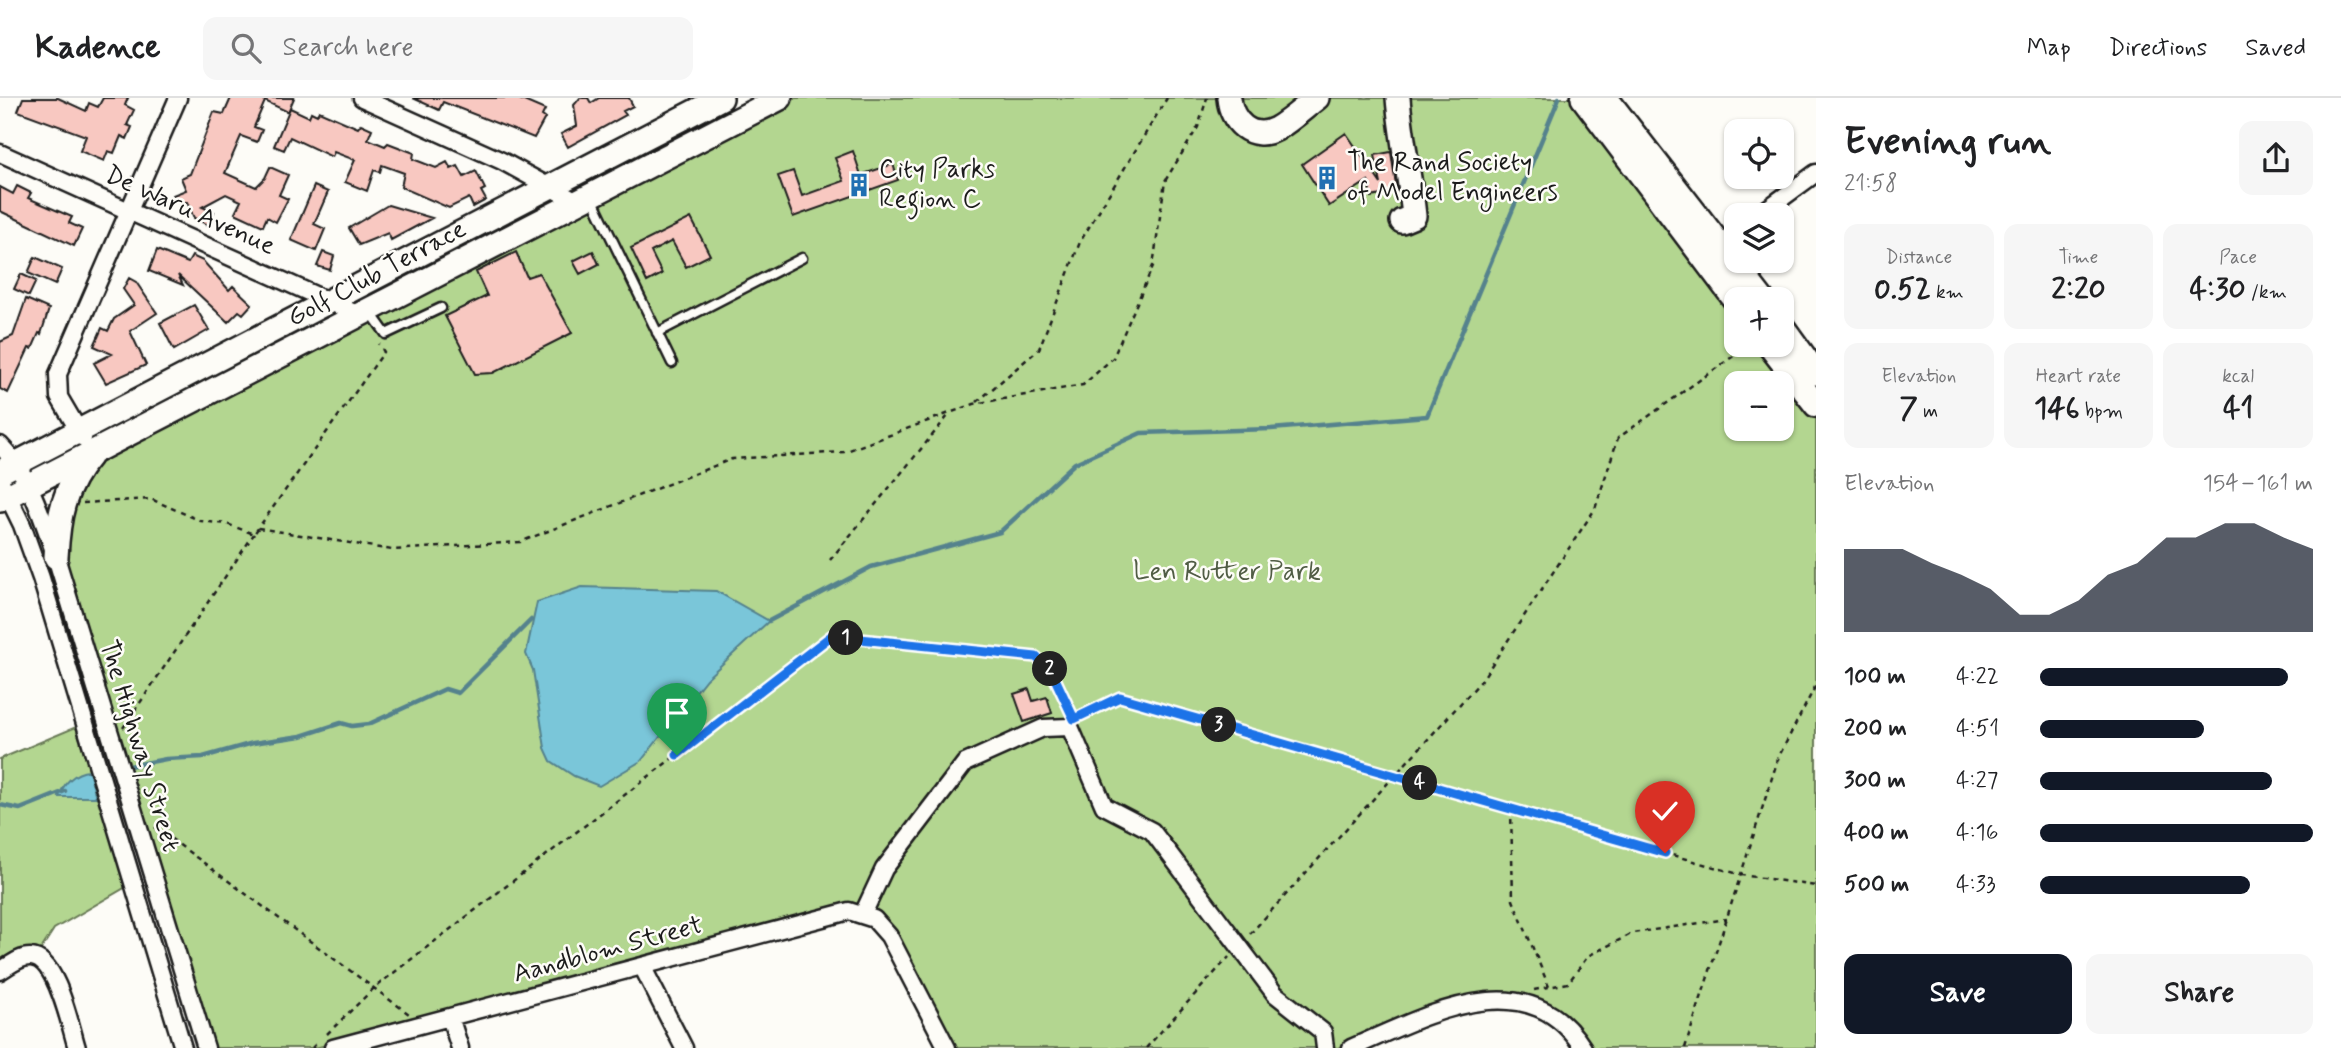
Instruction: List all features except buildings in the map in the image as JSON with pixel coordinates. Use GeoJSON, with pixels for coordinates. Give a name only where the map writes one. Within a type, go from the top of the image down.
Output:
{"type":"FeatureCollection","features":[{"type":"Feature","properties":{"kind":"street"},"geometry":{"type":"LineString","coordinates":[[57,557],[58,520],[64,497],[75,474],[92,454],[59,397],[58,374],[178,98]]}},
{"type":"Feature","properties":{"kind":"street"},"geometry":{"type":"LineString","coordinates":[[362,98],[502,161],[550,188],[583,198]]}},
{"type":"Feature","properties":{"kind":"street","name":"Golf Club Terrace"},"geometry":{"type":"LineString","coordinates":[[8,467],[721,98]]}},
{"type":"Feature","properties":{"kind":"street","name":"Golf Club Terrace"},"geometry":{"type":"LineString","coordinates":[[3,492],[29,484],[92,454],[583,198],[750,105],[780,98]]}},
{"type":"Feature","properties":{"kind":"street"},"geometry":{"type":"LineString","coordinates":[[1229,98],[1230,111],[1239,125],[1252,131],[1273,131],[1317,98]]}},
{"type":"Feature","properties":{"kind":"street"},"geometry":{"type":"LineString","coordinates":[[1398,98],[1401,145],[1411,187],[1414,216],[1402,221]]}},
{"type":"Feature","properties":{"kind":"street"},"geometry":{"type":"LineString","coordinates":[[1583,98],[1720,244],[1732,287]]}},
{"type":"Feature","properties":{"kind":"street"},"geometry":{"type":"LineString","coordinates":[[1606,98],[1753,287]]}},
{"type":"Feature","properties":{"kind":"street","name":"De Waru Avenue"},"geometry":{"type":"LineString","coordinates":[[0,153],[328,300],[364,313]]}},
{"type":"Feature","properties":{"kind":"street"},"geometry":{"type":"LineString","coordinates":[[1775,203],[1816,173]]}},
{"type":"Feature","properties":{"kind":"street"},"geometry":{"type":"LineString","coordinates":[[1794,343],[1816,373]]}},
{"type":"Feature","properties":{"kind":"street"},"geometry":{"type":"LineString","coordinates":[[1778,357],[1816,405]]}},
{"type":"Feature","properties":{"kind":"street","name":"The Highway Street"},"geometry":{"type":"LineString","coordinates":[[0,445],[8,467],[29,484],[57,557],[206,1048]]}},
{"type":"Feature","properties":{"kind":"street","name":"The Highway Street"},"geometry":{"type":"LineString","coordinates":[[3,492],[34,554],[183,1048]]}},
{"type":"Feature","properties":{"kind":"street"},"geometry":{"type":"LineString","coordinates":[[947,1048],[889,936],[874,919],[863,914],[884,869],[965,762],[1043,728],[1070,727],[1104,806],[1152,831],[1275,994],[1323,1032],[1325,1048]]}},
{"type":"Feature","properties":{"kind":"street","name":"Aandblom Street"},"geometry":{"type":"LineString","coordinates":[[333,1048],[849,911],[863,914]]}},
{"type":"Feature","properties":{"kind":"street"},"geometry":{"type":"LineString","coordinates":[[0,971],[32,956],[48,967],[77,1048]]}},
{"type":"Feature","properties":{"kind":"street"},"geometry":{"type":"LineString","coordinates":[[642,966],[684,1048]]}},
{"type":"Feature","properties":{"kind":"street"},"geometry":{"type":"LineString","coordinates":[[1362,1046],[1451,1007],[1489,999],[1522,1004],[1548,1014],[1570,1031],[1583,1048]]}},
{"type":"Feature","properties":{"kind":"street"},"geometry":{"type":"LineString","coordinates":[[450,1017],[460,1048]]}},
{"type":"Feature","properties":{"kind":"lane"},"geometry":{"type":"LineString","coordinates":[[583,198],[672,363]]}},
{"type":"Feature","properties":{"kind":"lane"},"geometry":{"type":"LineString","coordinates":[[657,333],[802,258]]}},
{"type":"Feature","properties":{"kind":"lane"},"geometry":{"type":"LineString","coordinates":[[364,313],[386,334],[442,308]]}},
{"type":"Feature","properties":{"kind":"path"},"geometry":{"type":"LineString","coordinates":[[977,403],[1039,349],[1080,242],[1167,98]]}},
{"type":"Feature","properties":{"kind":"path"},"geometry":{"type":"LineString","coordinates":[[258,528],[392,550],[520,541],[733,459],[844,452],[974,404],[1083,385],[1113,358],[1153,266],[1165,181],[1198,127],[1207,98]]}},
{"type":"Feature","properties":{"kind":"path"},"geometry":{"type":"LineString","coordinates":[[122,730],[258,528],[384,352],[378,341]]}},
{"type":"Feature","properties":{"kind":"path"},"geometry":{"type":"LineString","coordinates":[[1146,1048],[1481,681],[1595,509],[1618,438],[1732,357]]}},
{"type":"Feature","properties":{"kind":"path"},"geometry":{"type":"LineString","coordinates":[[830,560],[950,413]]}},
{"type":"Feature","properties":{"kind":"path"},"geometry":{"type":"LineString","coordinates":[[64,497],[78,503],[151,499],[201,521],[227,524],[254,534]]}},
{"type":"Feature","properties":{"kind":"path"},"geometry":{"type":"LineString","coordinates":[[312,1048],[374,988],[831,636],[1036,657],[1051,670],[1074,719],[1120,697],[1742,875],[1816,886]]}},
{"type":"Feature","properties":{"kind":"path"},"geometry":{"type":"LineString","coordinates":[[1685,1048],[1742,875],[1742,863],[1779,756],[1816,685]]}},
{"type":"Feature","properties":{"kind":"path"},"geometry":{"type":"LineString","coordinates":[[1511,809],[1513,900],[1549,987]]}},
{"type":"Feature","properties":{"kind":"path"},"geometry":{"type":"LineString","coordinates":[[134,813],[423,1024]]}},
{"type":"Feature","properties":{"kind":"path"},"geometry":{"type":"LineString","coordinates":[[1525,991],[1568,983],[1588,956],[1633,933],[1727,919]]}},
{"type":"Feature","properties":{"kind":"green space","name":"Len Rutter Park"},"geometry":{"type":"Polygon","coordinates":[[[796,98],[1573,98],[1724,298],[1724,357],[1768,357],[1780,371],[1724,371],[1724,441],[1794,441],[1794,389],[1816,417],[1816,1048],[1589,1048],[1515,998],[1364,1038],[1339,1048],[952,1048],[896,939],[849,907],[315,1048],[211,1048],[61,556],[84,469],[796,98]]]}},
{"type":"Feature","properties":{"kind":"green space"},"geometry":{"type":"Polygon","coordinates":[[[76,727],[126,887],[54,929],[38,954],[0,965],[0,759],[76,727]]]}},
{"type":"Feature","properties":{"kind":"water"},"geometry":{"type":"Polygon","coordinates":[[[582,587],[716,591],[769,621],[706,679],[641,761],[599,786],[574,776],[551,761],[545,748],[533,670],[526,654],[537,602],[582,587]]]}},
{"type":"Feature","properties":{"kind":"water"},"geometry":{"type":"Polygon","coordinates":[[[89,771],[96,797],[59,797],[70,780],[89,771]]]}},
{"type":"Feature","properties":{"kind":"waterway"},"geometry":{"type":"LineString","coordinates":[[769,621],[871,567],[1000,532],[1075,463],[1141,433],[1271,429],[1427,416],[1559,98]]}},
{"type":"Feature","properties":{"kind":"waterway"},"geometry":{"type":"LineString","coordinates":[[124,767],[166,759],[203,757],[253,743],[301,736],[341,723],[352,726],[369,724],[445,689],[458,693],[531,620]]}},
{"type":"Feature","properties":{"kind":"waterway"},"geometry":{"type":"LineString","coordinates":[[0,805],[20,809],[65,791]]}},
{"type":"Feature","properties":{"kind":"place","name":"The Rand Society of Model Engineers"},"geometry":{"type":"Point","coordinates":[1327,178]}},
{"type":"Feature","properties":{"kind":"place","name":"City Parks Region C"},"geometry":{"type":"Point","coordinates":[859,185]}},
{"type":"Feature","properties":{"kind":"route"},"geometry":{"type":"LineString","coordinates":[[677,755],[831,636],[1036,657],[1051,670],[1074,719],[1120,697],[1665,853]]}}]}
